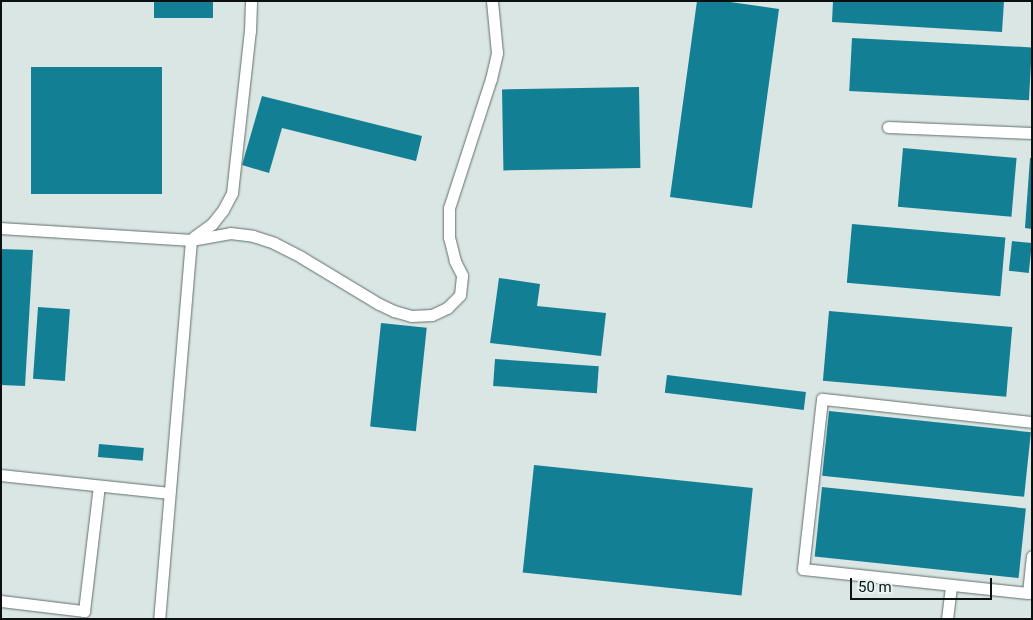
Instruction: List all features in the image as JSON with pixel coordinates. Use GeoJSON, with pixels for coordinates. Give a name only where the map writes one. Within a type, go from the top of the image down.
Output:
{"type":"FeatureCollection","features":[{"type":"Feature","properties":{"kind":"lane"},"geometry":{"type":"LineString","coordinates":[[159,619],[191,240],[212,224],[223,210],[232,193],[250,31],[251,1]]}},
{"type":"Feature","properties":{"kind":"lane"},"geometry":{"type":"LineString","coordinates":[[1,228],[191,240],[230,233],[253,236],[274,243],[301,257],[394,311],[411,316],[432,315],[447,308],[460,295],[462,275],[455,260],[449,237],[449,208],[490,80],[496,53],[492,1]]}},
{"type":"Feature","properties":{"kind":"lane"},"geometry":{"type":"LineString","coordinates":[[888,127],[1032,133]]}},
{"type":"Feature","properties":{"kind":"lane"},"geometry":{"type":"LineString","coordinates":[[1032,422],[822,399],[803,569],[1028,593],[1032,556]]}},
{"type":"Feature","properties":{"kind":"lane"},"geometry":{"type":"LineString","coordinates":[[1,475],[169,494]]}},
{"type":"Feature","properties":{"kind":"lane"},"geometry":{"type":"LineString","coordinates":[[1,601],[84,611],[99,486]]}},
{"type":"Feature","properties":{"kind":"lane"},"geometry":{"type":"LineString","coordinates":[[947,619],[951,585]]}},
{"type":"Feature","properties":{"kind":"building"},"geometry":{"type":"Polygon","coordinates":[[[154,1],[213,1],[213,18],[154,18],[154,1]]]}},
{"type":"Feature","properties":{"kind":"building"},"geometry":{"type":"Polygon","coordinates":[[[697,1],[723,1],[779,9],[752,208],[670,197],[697,1]]]}},
{"type":"Feature","properties":{"kind":"building"},"geometry":{"type":"Polygon","coordinates":[[[833,1],[1004,1],[1002,32],[832,22],[833,1]]]}},
{"type":"Feature","properties":{"kind":"building"},"geometry":{"type":"Polygon","coordinates":[[[852,38],[1032,47],[1029,100],[849,91],[852,38]]]}},
{"type":"Feature","properties":{"kind":"building"},"geometry":{"type":"Polygon","coordinates":[[[31,67],[162,67],[162,194],[31,194],[31,67]]]}},
{"type":"Feature","properties":{"kind":"building"},"geometry":{"type":"Polygon","coordinates":[[[639,87],[640,168],[503,170],[502,89],[639,87]]]}},
{"type":"Feature","properties":{"kind":"building"},"geometry":{"type":"Polygon","coordinates":[[[262,96],[422,136],[416,161],[282,128],[269,173],[242,165],[262,96]]]}},
{"type":"Feature","properties":{"kind":"building"},"geometry":{"type":"Polygon","coordinates":[[[903,148],[1017,158],[1011,217],[898,207],[903,148]]]}},
{"type":"Feature","properties":{"kind":"building"},"geometry":{"type":"Polygon","coordinates":[[[1030,158],[1032,158],[1032,229],[1025,228],[1030,158]]]}},
{"type":"Feature","properties":{"kind":"building"},"geometry":{"type":"Polygon","coordinates":[[[852,224],[1005,237],[1000,296],[847,283],[852,224]]]}},
{"type":"Feature","properties":{"kind":"building"},"geometry":{"type":"Polygon","coordinates":[[[1012,241],[1032,243],[1029,273],[1009,271],[1012,241]]]}},
{"type":"Feature","properties":{"kind":"building"},"geometry":{"type":"Polygon","coordinates":[[[1,249],[33,250],[25,386],[1,385],[1,249]]]}},
{"type":"Feature","properties":{"kind":"building"},"geometry":{"type":"Polygon","coordinates":[[[499,278],[540,284],[537,306],[606,313],[601,356],[490,343],[499,278]]]}},
{"type":"Feature","properties":{"kind":"building"},"geometry":{"type":"Polygon","coordinates":[[[38,307],[70,309],[65,381],[33,379],[38,307]]]}},
{"type":"Feature","properties":{"kind":"building"},"geometry":{"type":"Polygon","coordinates":[[[829,311],[1012,327],[1006,397],[823,381],[829,311]]]}},
{"type":"Feature","properties":{"kind":"building"},"geometry":{"type":"Polygon","coordinates":[[[381,323],[427,328],[416,431],[370,426],[381,323]]]}},
{"type":"Feature","properties":{"kind":"building"},"geometry":{"type":"Polygon","coordinates":[[[495,359],[599,366],[597,393],[493,386],[495,359]]]}},
{"type":"Feature","properties":{"kind":"building"},"geometry":{"type":"Polygon","coordinates":[[[667,375],[806,392],[804,410],[665,393],[667,375]]]}},
{"type":"Feature","properties":{"kind":"building"},"geometry":{"type":"Polygon","coordinates":[[[829,411],[1031,432],[1024,497],[822,476],[829,411]]]}},
{"type":"Feature","properties":{"kind":"building"},"geometry":{"type":"Polygon","coordinates":[[[99,444],[144,448],[143,461],[98,457],[99,444]]]}},
{"type":"Feature","properties":{"kind":"building"},"geometry":{"type":"Polygon","coordinates":[[[534,465],[753,488],[742,595],[523,572],[534,465]]]}},
{"type":"Feature","properties":{"kind":"building"},"geometry":{"type":"Polygon","coordinates":[[[822,487],[1026,508],[1019,578],[815,557],[822,487]]]}}]}
